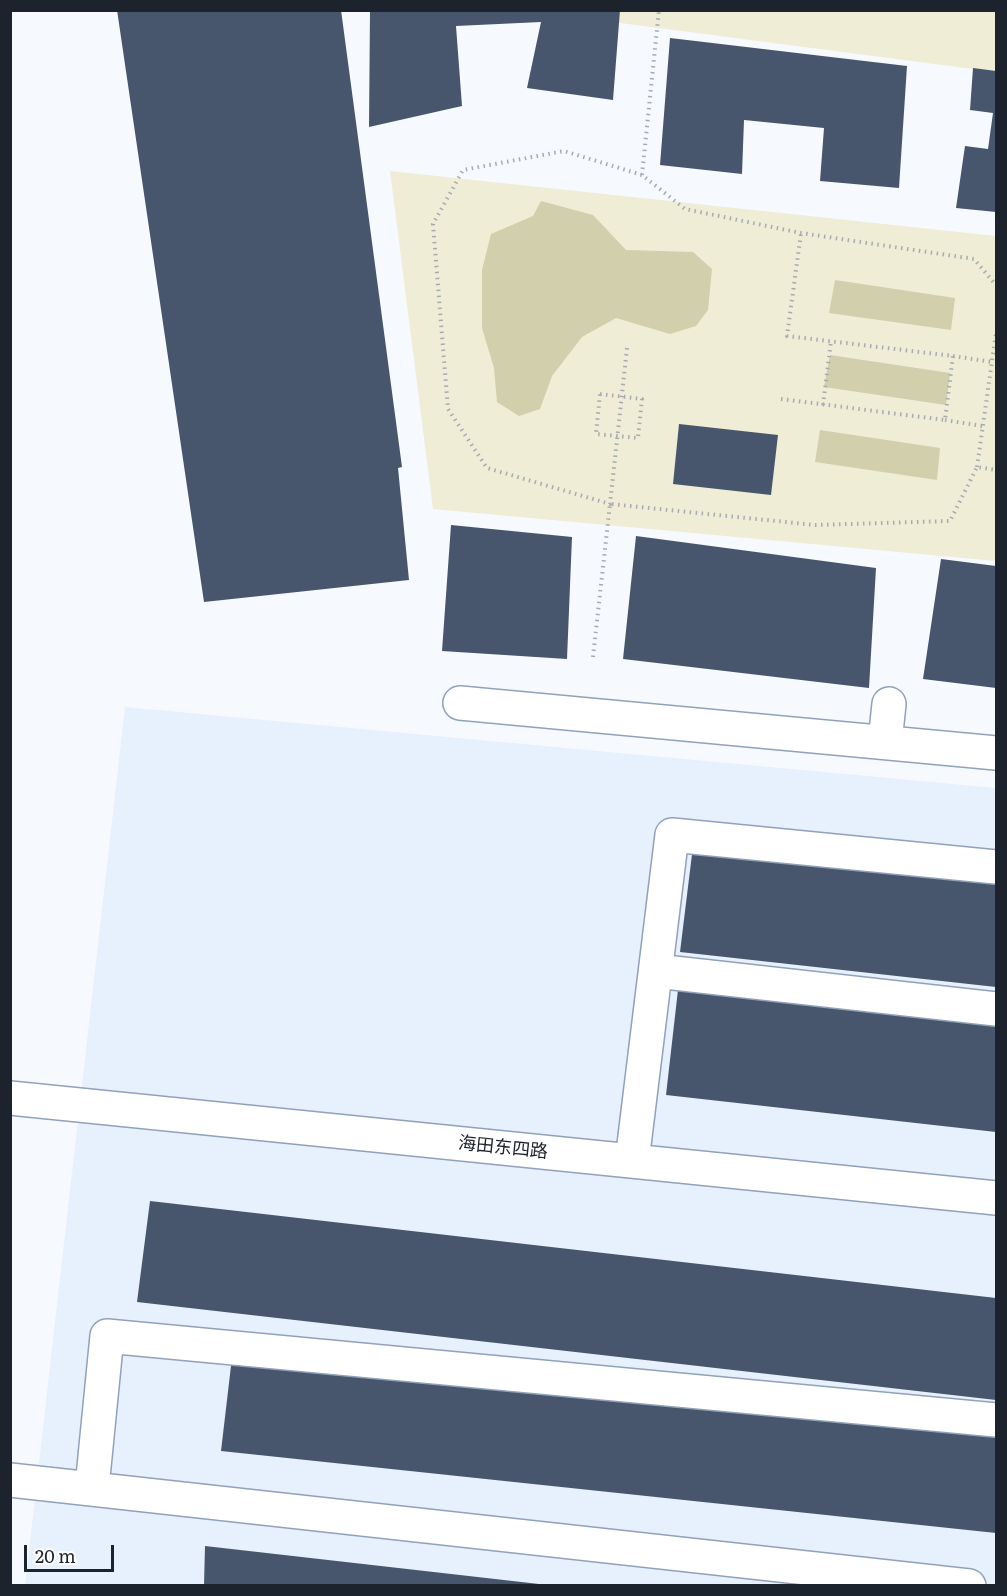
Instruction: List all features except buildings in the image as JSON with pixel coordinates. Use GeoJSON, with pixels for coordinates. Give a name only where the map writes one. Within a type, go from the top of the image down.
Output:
{"type":"FeatureCollection","features":[{"type":"Feature","properties":{"kind":"lane"},"geometry":{"type":"LineString","coordinates":[[460,703],[996,753]]}},
{"type":"Feature","properties":{"kind":"lane"},"geometry":{"type":"LineString","coordinates":[[885,742],[889,704]]}},
{"type":"Feature","properties":{"kind":"lane"},"geometry":{"type":"LineString","coordinates":[[632,1161],[672,835],[996,867]]}},
{"type":"Feature","properties":{"kind":"lane"},"geometry":{"type":"LineString","coordinates":[[656,971],[996,1009]]}},
{"type":"Feature","properties":{"kind":"lane","name":"海田东四路"},"geometry":{"type":"LineString","coordinates":[[10,1098],[996,1198]]}},
{"type":"Feature","properties":{"kind":"lane"},"geometry":{"type":"LineString","coordinates":[[92,1487],[107,1336],[996,1420]]}},
{"type":"Feature","properties":{"kind":"lane"},"geometry":{"type":"LineString","coordinates":[[10,1480],[92,1487],[969,1586]]}},
{"type":"Feature","properties":{"kind":"path"},"geometry":{"type":"LineString","coordinates":[[642,175],[658,10]]}},
{"type":"Feature","properties":{"kind":"path"},"geometry":{"type":"LineString","coordinates":[[996,285],[974,259],[801,233],[685,208],[642,175],[564,151],[463,170],[433,224],[448,409],[487,468],[610,504],[815,525],[950,521],[977,468],[996,333]]}},
{"type":"Feature","properties":{"kind":"path"},"geometry":{"type":"LineString","coordinates":[[801,233],[788,336],[992,362]]}},
{"type":"Feature","properties":{"kind":"path"},"geometry":{"type":"LineString","coordinates":[[823,405],[831,341]]}},
{"type":"Feature","properties":{"kind":"path"},"geometry":{"type":"LineString","coordinates":[[593,657],[627,348]]}},
{"type":"Feature","properties":{"kind":"path"},"geometry":{"type":"LineString","coordinates":[[945,420],[953,356]]}},
{"type":"Feature","properties":{"kind":"path"},"geometry":{"type":"LineString","coordinates":[[600,394],[622,396],[642,399],[638,438],[596,434],[600,394]]}},
{"type":"Feature","properties":{"kind":"path"},"geometry":{"type":"LineString","coordinates":[[781,399],[982,426]]}},
{"type":"Feature","properties":{"kind":"path"},"geometry":{"type":"LineString","coordinates":[[977,468],[996,470]]}},
{"type":"Feature","properties":{"kind":"shaded area"},"geometry":{"type":"Polygon","coordinates":[[[528,11],[996,11],[996,72],[528,11]]]}},
{"type":"Feature","properties":{"kind":"shaded area"},"geometry":{"type":"Polygon","coordinates":[[[390,171],[996,236],[996,561],[433,509],[390,171]]]}},
{"type":"Feature","properties":{"kind":"shaded area"},"geometry":{"type":"Polygon","coordinates":[[[541,201],[593,215],[626,250],[693,252],[712,269],[708,310],[696,326],[670,334],[616,318],[582,337],[552,376],[540,409],[519,416],[497,402],[494,368],[482,328],[482,270],[491,234],[533,216],[541,201]]]}},
{"type":"Feature","properties":{"kind":"shaded area"},"geometry":{"type":"Polygon","coordinates":[[[835,280],[955,298],[951,330],[829,313],[835,280]]]}},
{"type":"Feature","properties":{"kind":"shaded area"},"geometry":{"type":"Polygon","coordinates":[[[830,355],[950,373],[946,405],[824,387],[830,355]]]}},
{"type":"Feature","properties":{"kind":"shaded area"},"geometry":{"type":"Polygon","coordinates":[[[820,430],[940,448],[937,480],[815,462],[820,430]]]}},
{"type":"Feature","properties":{"kind":"shaded area"},"geometry":{"type":"Polygon","coordinates":[[[125,707],[996,788],[996,1585],[25,1586],[125,707]]]}}]}
